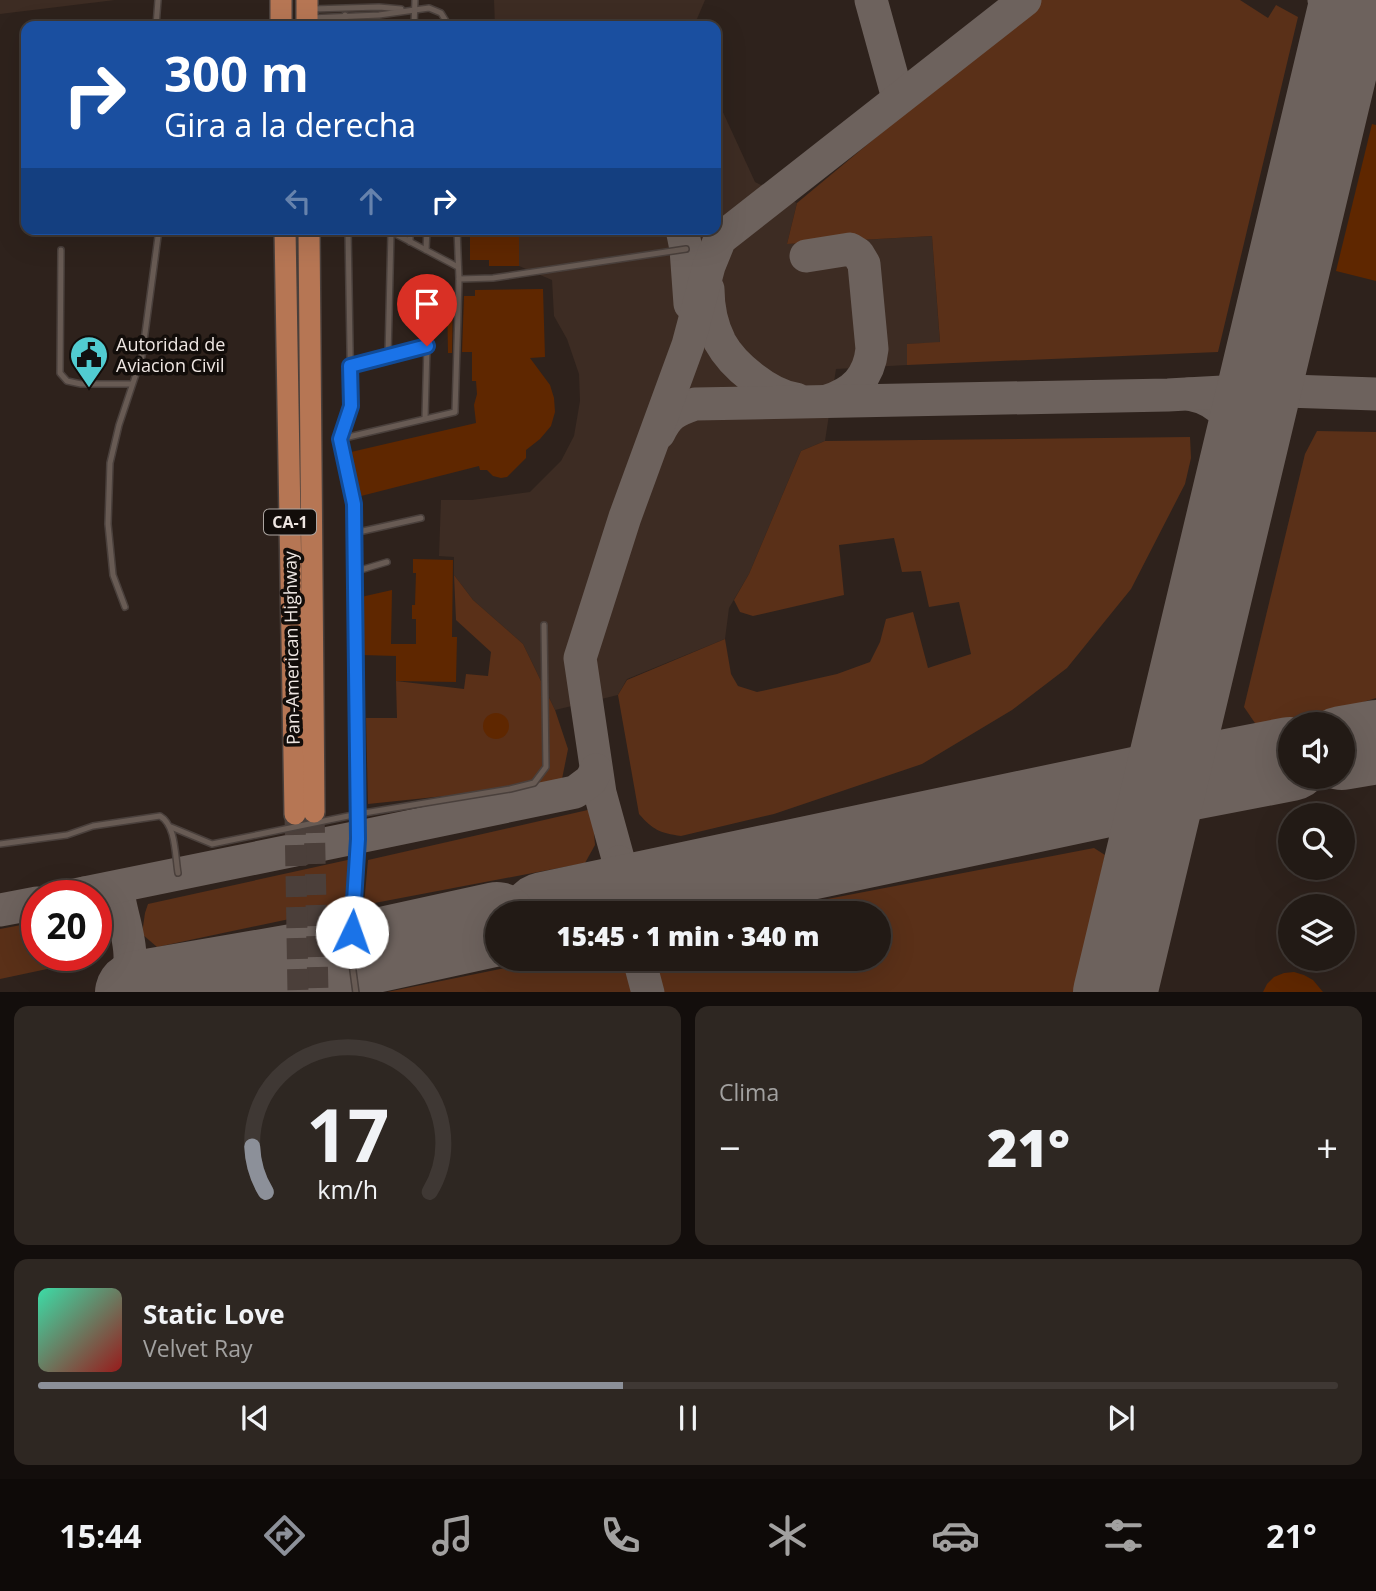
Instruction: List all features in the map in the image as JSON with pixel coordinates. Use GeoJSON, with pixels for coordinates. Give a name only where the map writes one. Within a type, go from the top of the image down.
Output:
{"type":"FeatureCollection","features":[{"type":"Feature","properties":{"kind":"highway","name":"Pan-American Highway"},"geometry":{"type":"LineString","coordinates":[[285,235],[304,813],[309,235]]}},
{"type":"Feature","properties":{"kind":"lane"},"geometry":{"type":"LineString","coordinates":[[156,21],[158,0]]}},
{"type":"Feature","properties":{"kind":"lane"},"geometry":{"type":"LineString","coordinates":[[414,21],[415,0]]}},
{"type":"Feature","properties":{"kind":"lane"},"geometry":{"type":"LineString","coordinates":[[281,14],[345,8],[414,10]]}},
{"type":"Feature","properties":{"kind":"lane"},"geometry":{"type":"LineString","coordinates":[[345,8],[345,21]]}},
{"type":"Feature","properties":{"kind":"lane"},"geometry":{"type":"LineString","coordinates":[[307,13],[379,15],[429,8],[441,13],[446,21]]}},
{"type":"Feature","properties":{"kind":"lane"},"geometry":{"type":"LineString","coordinates":[[125,607],[113,575],[108,524],[110,463],[119,425],[142,356],[158,235]]}},
{"type":"Feature","properties":{"kind":"lane"},"geometry":{"type":"LineString","coordinates":[[348,235],[351,406],[340,439],[354,504],[358,839],[351,956],[356,992]]}},
{"type":"Feature","properties":{"kind":"lane"},"geometry":{"type":"LineString","coordinates":[[388,235],[388,356]]}},
{"type":"Feature","properties":{"kind":"lane"},"geometry":{"type":"LineString","coordinates":[[396,235],[458,267]]}},
{"type":"Feature","properties":{"kind":"lane"},"geometry":{"type":"LineString","coordinates":[[410,235],[410,242]]}},
{"type":"Feature","properties":{"kind":"lane"},"geometry":{"type":"LineString","coordinates":[[426,250],[427,235]]}},
{"type":"Feature","properties":{"kind":"lane"},"geometry":{"type":"LineString","coordinates":[[340,439],[455,412],[459,279],[457,235]]}},
{"type":"Feature","properties":{"kind":"lane"},"geometry":{"type":"LineString","coordinates":[[459,279],[493,278],[686,248]]}},
{"type":"Feature","properties":{"kind":"lane"},"geometry":{"type":"LineString","coordinates":[[61,250],[60,373],[67,382],[132,384]]}},
{"type":"Feature","properties":{"kind":"lane"},"geometry":{"type":"LineString","coordinates":[[350,366],[427,346],[425,418]]}},
{"type":"Feature","properties":{"kind":"lane"},"geometry":{"type":"LineString","coordinates":[[354,533],[421,518]]}},
{"type":"Feature","properties":{"kind":"lane"},"geometry":{"type":"LineString","coordinates":[[354,572],[387,562]]}},
{"type":"Feature","properties":{"kind":"lane"},"geometry":{"type":"LineString","coordinates":[[171,827],[212,844],[358,814],[534,783],[546,767],[544,625]]}},
{"type":"Feature","properties":{"kind":"lane"},"geometry":{"type":"LineString","coordinates":[[0,844],[68,835],[93,826],[160,816],[166,818],[171,827],[178,873]]}},
{"type":"Feature","properties":{"kind":"shaded area"},"geometry":{"type":"Polygon","coordinates":[[[0,0],[115,0],[0,14],[0,0]]]}},
{"type":"Feature","properties":{"kind":"shaded area"},"geometry":{"type":"Polygon","coordinates":[[[494,0],[705,0],[696,21],[495,21],[494,0]]]}},
{"type":"Feature","properties":{"kind":"shaded area"},"geometry":{"type":"Polygon","coordinates":[[[1041,0],[1240,0],[1268,18],[1276,5],[1298,17],[1218,352],[907,365],[907,344],[940,342],[932,236],[787,244],[797,203],[1041,0]]]}},
{"type":"Feature","properties":{"kind":"shaded area"},"geometry":{"type":"Polygon","coordinates":[[[721,108],[755,182],[797,203],[787,244],[932,236],[940,343],[907,344],[907,365],[836,369],[825,441],[801,451],[749,574],[729,608],[725,639],[627,679],[618,695],[555,710],[523,644],[473,600],[454,575],[454,557],[439,556],[441,500],[472,500],[530,492],[561,461],[574,436],[580,401],[579,374],[567,339],[554,316],[552,280],[519,266],[519,235],[721,235],[721,108]]]}},
{"type":"Feature","properties":{"kind":"shaded area"},"geometry":{"type":"Polygon","coordinates":[[[1317,431],[1376,432],[1376,698],[1331,712],[1278,712],[1278,728],[1257,726],[1244,707],[1305,454],[1317,431]]]}},
{"type":"Feature","properties":{"kind":"shaded area"},"geometry":{"type":"Polygon","coordinates":[[[1190,437],[1191,458],[1185,484],[1131,589],[1067,668],[1012,710],[922,764],[774,814],[681,836],[657,830],[639,814],[618,695],[627,680],[725,639],[731,674],[738,686],[757,692],[837,674],[870,662],[880,642],[886,619],[913,612],[928,668],[971,654],[959,602],[929,607],[921,571],[902,572],[894,538],[839,545],[844,595],[753,616],[740,612],[734,600],[749,574],[801,451],[825,441],[1190,437]]]}},
{"type":"Feature","properties":{"kind":"shaded area"},"geometry":{"type":"Polygon","coordinates":[[[454,575],[473,600],[523,644],[555,710],[568,749],[561,784],[368,804],[366,718],[397,718],[396,681],[464,689],[466,674],[488,676],[491,652],[456,620],[454,575]]]}},
{"type":"Feature","properties":{"kind":"shaded area"},"geometry":{"type":"Polygon","coordinates":[[[592,809],[595,845],[585,863],[364,905],[368,860],[592,809]]]}},
{"type":"Feature","properties":{"kind":"shaded area"},"geometry":{"type":"Polygon","coordinates":[[[1094,848],[1105,855],[1075,992],[662,992],[658,971],[891,971],[891,901],[817,901],[1094,848]]]}},
{"type":"Feature","properties":{"kind":"shaded area"},"geometry":{"type":"Polygon","coordinates":[[[352,859],[356,905],[157,947],[142,934],[148,904],[352,859]]]}},
{"type":"Feature","properties":{"kind":"shaded area"},"geometry":{"type":"Polygon","coordinates":[[[21,925],[21,971],[38,971],[0,979],[0,929],[21,925]]]}},
{"type":"Feature","properties":{"kind":"shaded area"},"geometry":{"type":"Polygon","coordinates":[[[490,971],[630,971],[636,992],[387,992],[490,971]]]}},
{"type":"Feature","properties":{"kind":"building"},"geometry":{"type":"Polygon","coordinates":[[[1372,124],[1376,125],[1376,281],[1336,271],[1372,124]]]}},
{"type":"Feature","properties":{"kind":"building"},"geometry":{"type":"Polygon","coordinates":[[[470,235],[519,235],[519,266],[489,266],[489,260],[470,260],[470,235]]]}},
{"type":"Feature","properties":{"kind":"building"},"geometry":{"type":"Polygon","coordinates":[[[543,289],[545,357],[530,358],[550,385],[555,412],[551,426],[526,450],[526,458],[507,477],[493,476],[487,470],[480,470],[479,466],[361,496],[351,452],[476,423],[474,405],[477,394],[476,381],[472,381],[472,352],[462,352],[464,296],[475,296],[475,290],[543,289]]]}},
{"type":"Feature","properties":{"kind":"building"},"geometry":{"type":"Polygon","coordinates":[[[447,296],[453,296],[452,353],[448,353],[447,296]]]}},
{"type":"Feature","properties":{"kind":"building"},"geometry":{"type":"Polygon","coordinates":[[[413,559],[453,560],[452,637],[457,637],[456,682],[396,681],[396,656],[361,655],[361,597],[392,590],[391,644],[416,644],[416,619],[412,619],[416,573],[413,573],[413,559]]]}},
{"type":"Feature","properties":{"kind":"building"},"geometry":{"type":"Polygon","coordinates":[[[496,713],[506,716],[509,726],[506,736],[496,739],[486,736],[483,726],[486,716],[496,713]]]}},
{"type":"Feature","properties":{"kind":"building"},"geometry":{"type":"Polygon","coordinates":[[[1294,972],[1313,980],[1323,992],[1263,992],[1274,977],[1294,972]]]}},
{"type":"Feature","properties":{"kind":"taxiway"},"geometry":{"type":"LineString","coordinates":[[871,0],[898,98]]}},
{"type":"Feature","properties":{"kind":"taxiway"},"geometry":{"type":"LineString","coordinates":[[669,887],[635,881],[619,862],[600,793],[580,658],[625,517],[688,345],[709,266],[720,239],[1025,0]]}},
{"type":"Feature","properties":{"kind":"taxiway"},"geometry":{"type":"LineString","coordinates":[[1324,0],[1337,15],[1344,34]]}},
{"type":"Feature","properties":{"kind":"taxiway"},"geometry":{"type":"LineString","coordinates":[[683,235],[690,304]]}},
{"type":"Feature","properties":{"kind":"taxiway"},"geometry":{"type":"LineString","coordinates":[[806,256],[850,249],[858,254],[864,264],[872,349],[870,359],[863,376],[852,389],[827,401]]}},
{"type":"Feature","properties":{"kind":"taxiway"},"geometry":{"type":"LineString","coordinates":[[708,289],[713,323],[726,351],[743,370],[764,386],[796,399]]}},
{"type":"Feature","properties":{"kind":"taxiway"},"geometry":{"type":"LineString","coordinates":[[659,433],[673,414],[695,404],[1168,395],[1259,390],[1376,394]]}},
{"type":"Feature","properties":{"kind":"taxiway"},"geometry":{"type":"LineString","coordinates":[[1189,394],[1212,402],[1228,416],[1237,435],[1242,459]]}},
{"type":"Feature","properties":{"kind":"taxiway"},"geometry":{"type":"LineString","coordinates":[[1175,741],[1181,755],[1189,764],[1213,774]]}},
{"type":"Feature","properties":{"kind":"taxiway"},"geometry":{"type":"LineString","coordinates":[[1140,788],[1161,767],[1175,741]]}},
{"type":"Feature","properties":{"kind":"taxiway"},"geometry":{"type":"LineString","coordinates":[[112,887],[575,792],[591,780],[596,770]]}},
{"type":"Feature","properties":{"kind":"taxiway"},"geometry":{"type":"LineString","coordinates":[[593,901],[611,889],[619,862]]}},
{"type":"Feature","properties":{"kind":"taxiway"},"geometry":{"type":"LineString","coordinates":[[624,897],[625,901]]}},
{"type":"Feature","properties":{"kind":"taxiway"},"geometry":{"type":"LineString","coordinates":[[112,899],[120,903],[130,951],[127,974],[113,992]]}},
{"type":"Feature","properties":{"kind":"taxiway"},"geometry":{"type":"LineString","coordinates":[[0,910],[21,906]]}},
{"type":"Feature","properties":{"kind":"taxiway"},"geometry":{"type":"LineString","coordinates":[[131,959],[148,976],[169,983],[186,984]]}},
{"type":"Feature","properties":{"kind":"taxiway"},"geometry":{"type":"LineString","coordinates":[[642,971],[648,992]]}},
{"type":"Feature","properties":{"kind":"runway"},"geometry":{"type":"LineString","coordinates":[[1115,992],[1352,0]]}},
{"type":"Feature","properties":{"kind":"runway"},"geometry":{"type":"LineString","coordinates":[[1355,746],[1376,742]]}},
{"type":"Feature","properties":{"kind":"runway"},"geometry":{"type":"LineString","coordinates":[[605,901],[1278,761]]}},
{"type":"Feature","properties":{"kind":"runway"},"geometry":{"type":"LineString","coordinates":[[143,992],[351,956],[485,927]]}},
{"type":"Feature","properties":{"kind":"tunnel"},"geometry":{"type":"LineString","coordinates":[[314,812],[318,992]]}},
{"type":"Feature","properties":{"kind":"tunnel"},"geometry":{"type":"LineString","coordinates":[[295,814],[298,992]]}},
{"type":"Feature","properties":{"kind":"place","name":"Autoridad de Aviacion Civil"},"geometry":{"type":"Point","coordinates":[89,389]}},
{"type":"Feature","properties":{"kind":"route"},"geometry":{"type":"LineString","coordinates":[[352,932],[358,839],[354,504],[340,439],[351,406],[350,366],[427,346]]}}]}
